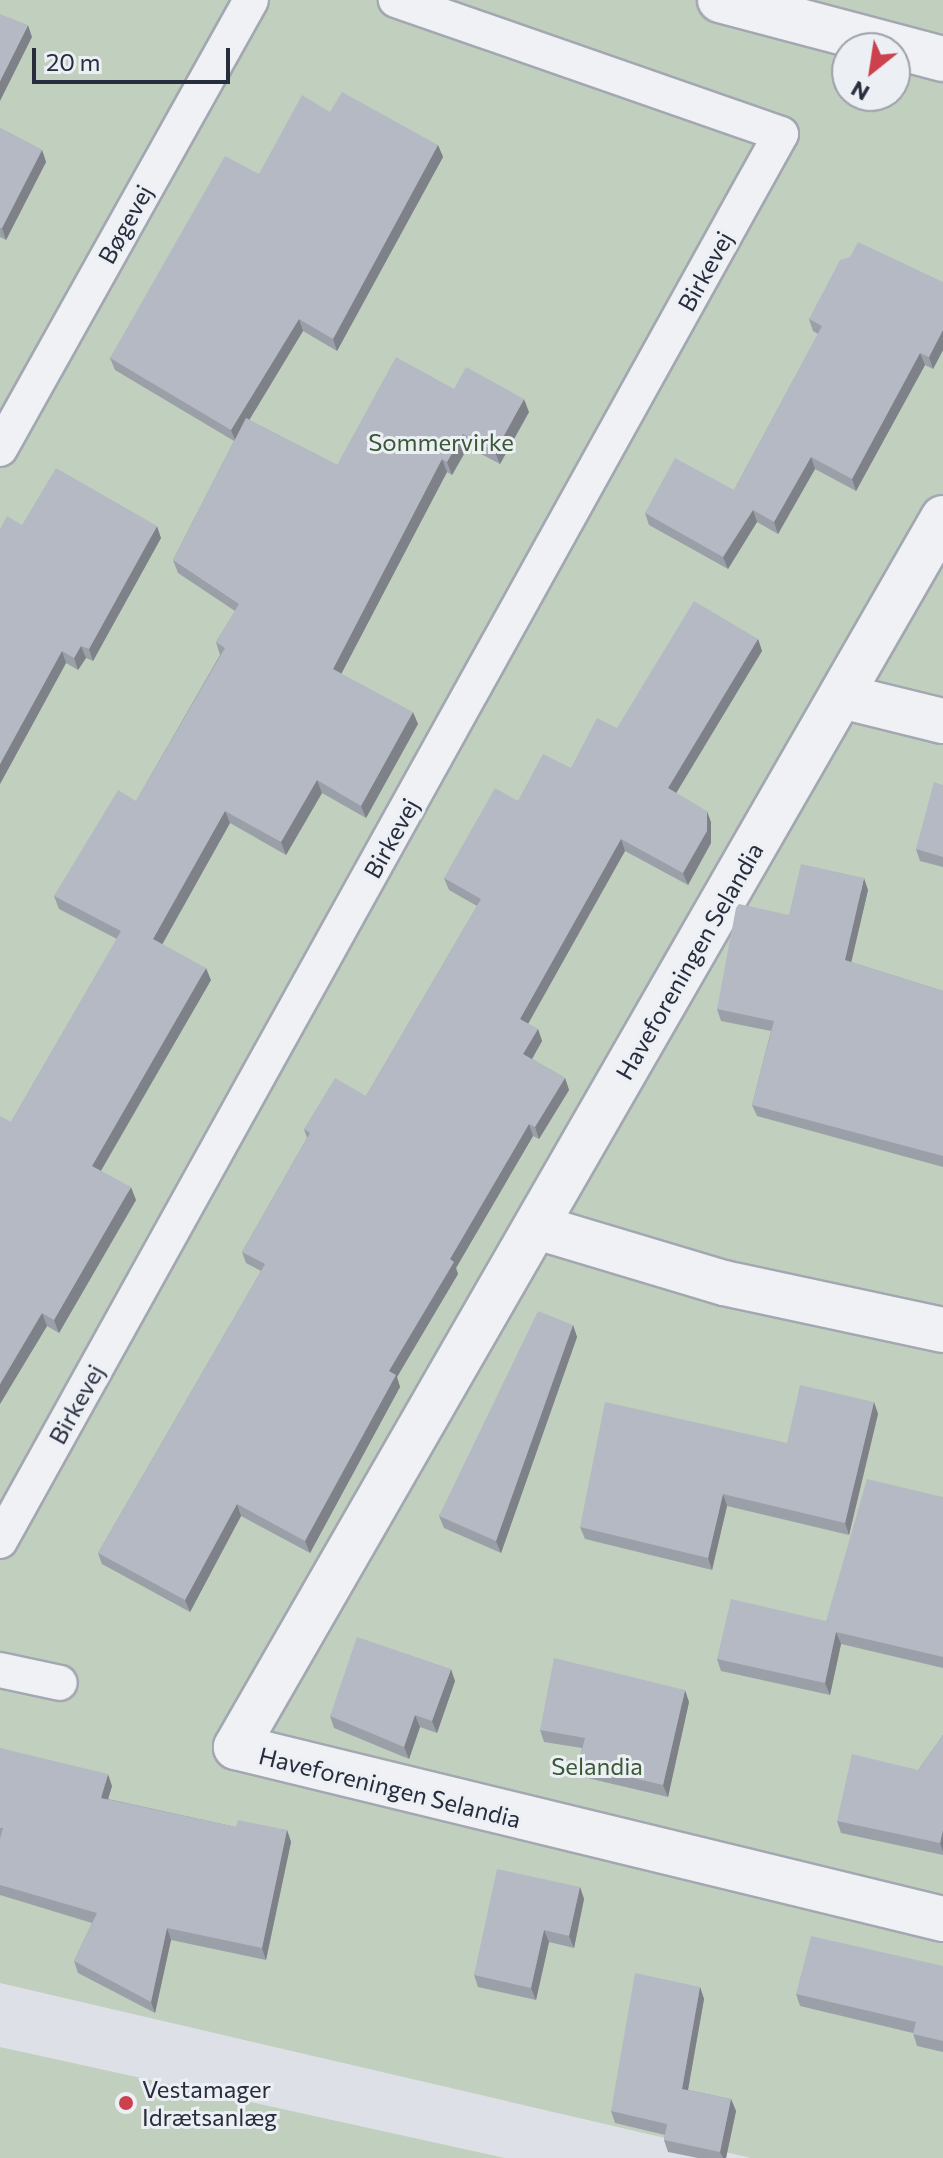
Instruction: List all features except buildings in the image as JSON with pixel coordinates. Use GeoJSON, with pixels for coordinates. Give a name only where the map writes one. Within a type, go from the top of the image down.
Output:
{"type":"FeatureCollection","features":[{"type":"Feature","properties":{"kind":"street"},"geometry":{"type":"LineString","coordinates":[[720,0],[943,59]]}},
{"type":"Feature","properties":{"kind":"street","name":"Haveforeningen Selandia"},"geometry":{"type":"LineString","coordinates":[[943,518],[236,1747],[943,1919]]}},
{"type":"Feature","properties":{"kind":"street"},"geometry":{"type":"LineString","coordinates":[[841,696],[943,721]]}},
{"type":"Feature","properties":{"kind":"street"},"geometry":{"type":"LineString","coordinates":[[537,1227],[724,1283],[943,1330]]}},
{"type":"Feature","properties":{"kind":"lane","name":"Bøgevej"},"geometry":{"type":"LineString","coordinates":[[0,449],[251,0]]}},
{"type":"Feature","properties":{"kind":"lane","name":"Birkevej"},"geometry":{"type":"LineString","coordinates":[[0,1541],[781,134],[396,0]]}},
{"type":"Feature","properties":{"kind":"lane"},"geometry":{"type":"LineString","coordinates":[[0,1670],[60,1683]]}},
{"type":"Feature","properties":{"kind":"green space","name":"Sommervirke"},"geometry":{"type":"Polygon","coordinates":[[[0,0],[943,0],[943,2158],[751,2158],[0,1983],[0,0]]]}},
{"type":"Feature","properties":{"kind":"green space","name":"Vestamager Idrætsanlæg"},"geometry":{"type":"Polygon","coordinates":[[[0,2047],[505,2158],[0,2158],[0,2047]]]}},
{"type":"Feature","properties":{"kind":"place","name":"Vestamager Idrætsanlæg"},"geometry":{"type":"Point","coordinates":[126,2103]}},
{"type":"Feature","properties":{"kind":"park label","name":"Selandia"},"geometry":{"type":"Point","coordinates":[597,1766]}}]}
